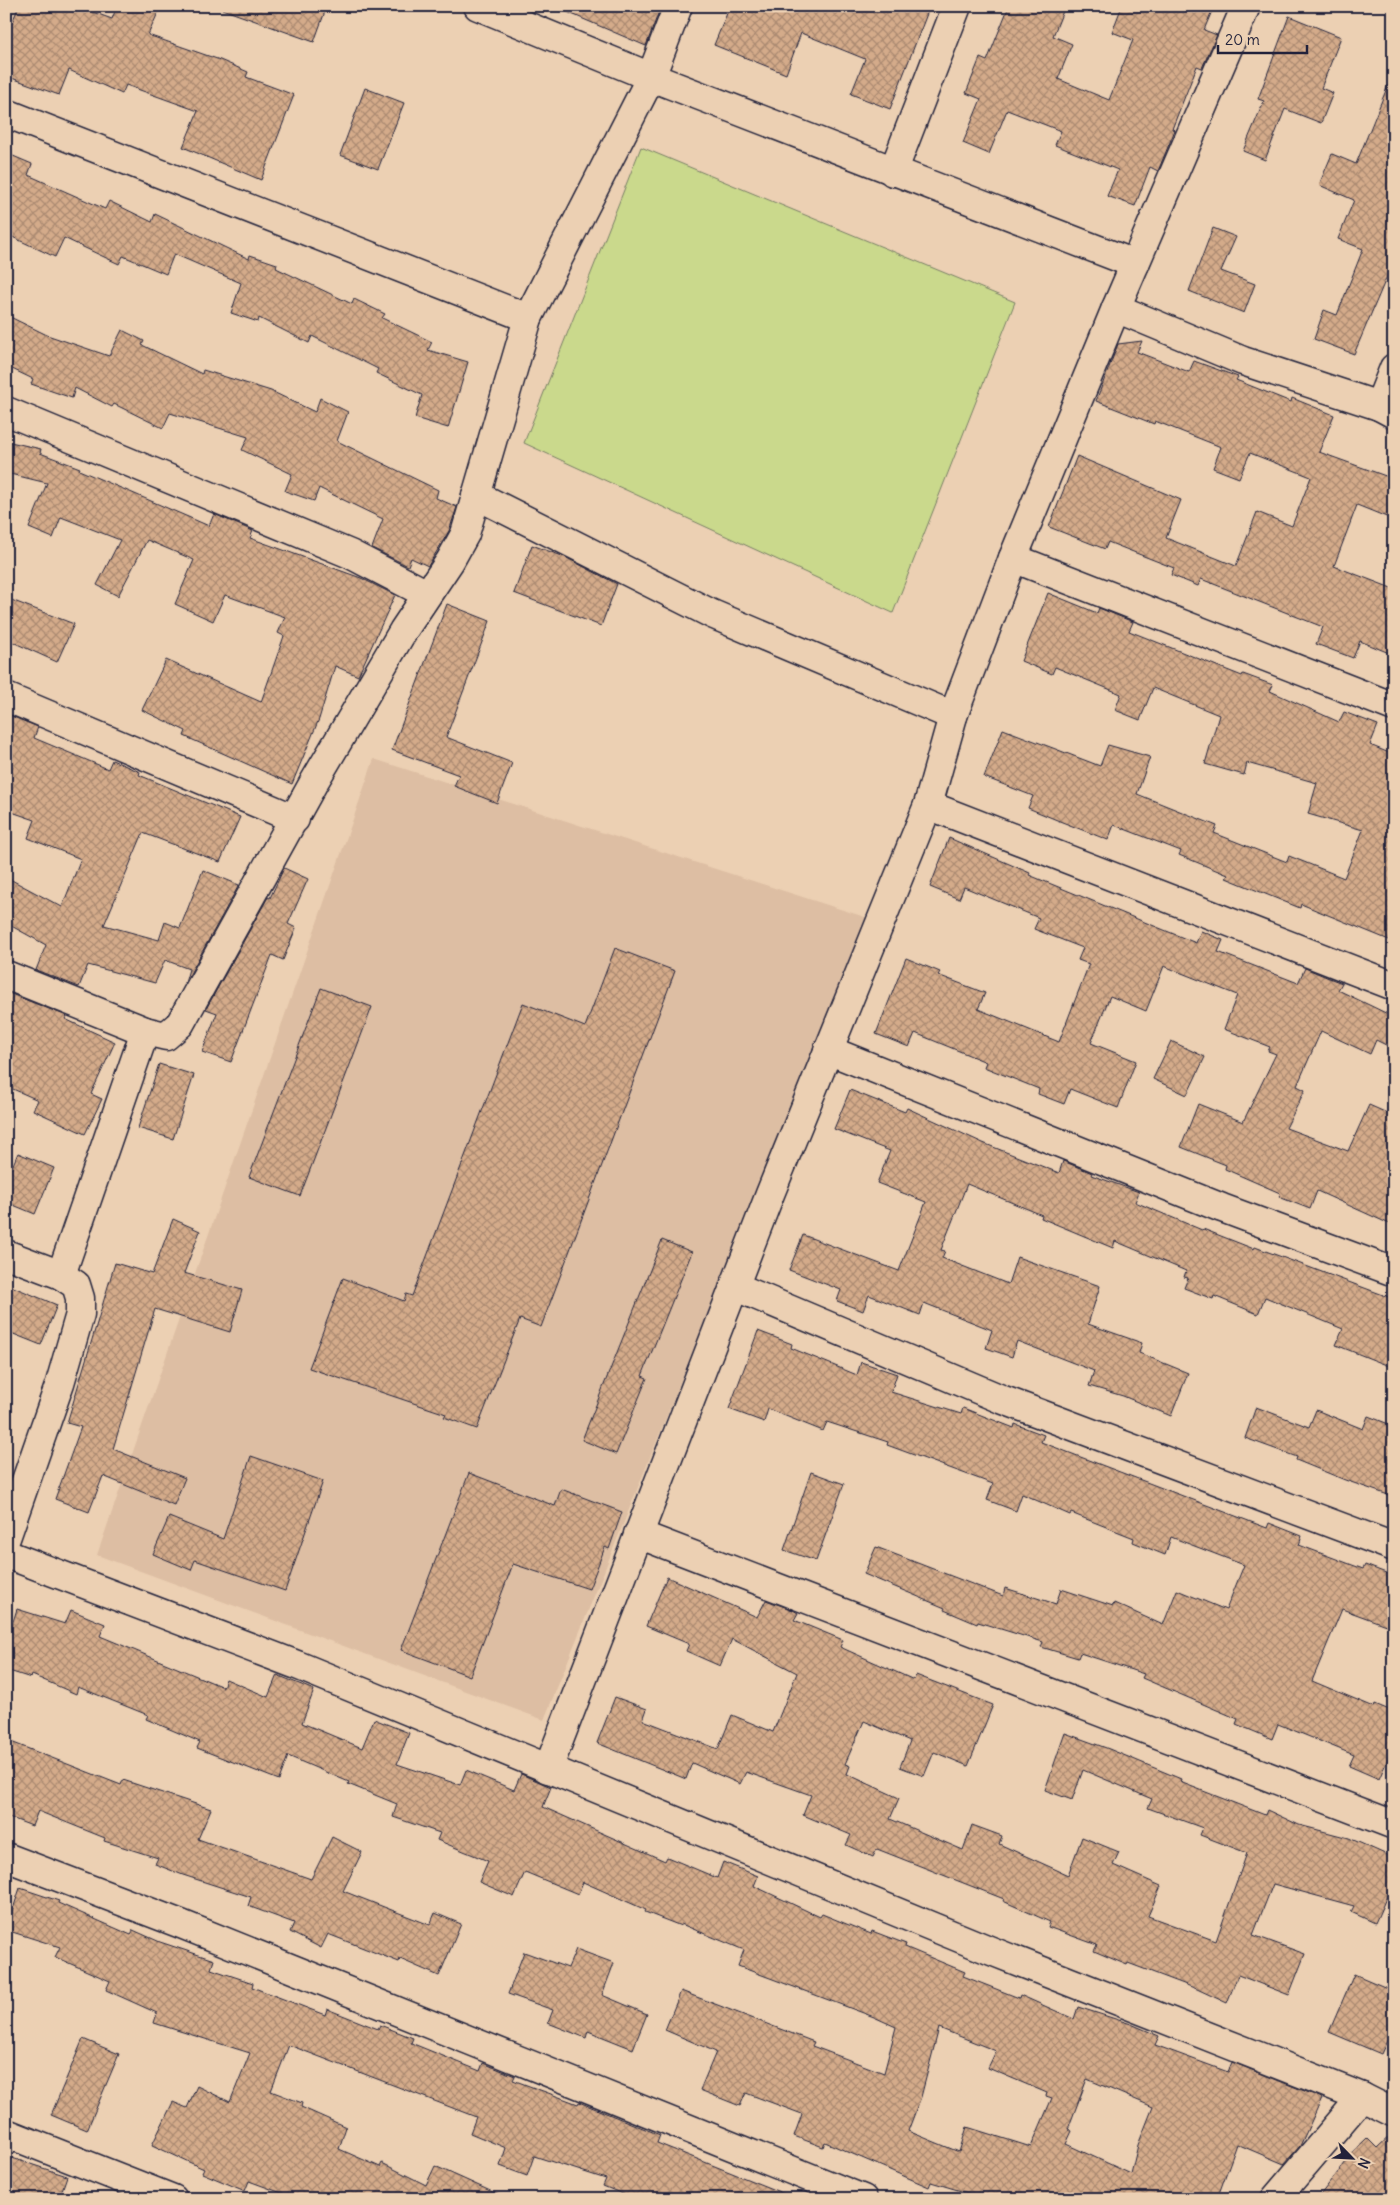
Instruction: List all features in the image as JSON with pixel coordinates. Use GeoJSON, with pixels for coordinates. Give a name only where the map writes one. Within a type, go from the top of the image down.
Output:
{"type":"FeatureCollection","features":[{"type":"Feature","properties":{"kind":"street"},"geometry":{"type":"LineString","coordinates":[[478,6],[651,77],[1135,264]]}},
{"type":"Feature","properties":{"kind":"street"},"geometry":{"type":"LineString","coordinates":[[6,975],[145,1032],[166,1036],[180,1024],[243,907],[295,819],[314,782],[465,534],[528,318],[651,77],[678,6]]}},
{"type":"Feature","properties":{"kind":"street"},"geometry":{"type":"LineString","coordinates":[[894,172],[957,6]]}},
{"type":"Feature","properties":{"kind":"street"},"geometry":{"type":"LineString","coordinates":[[548,1769],[734,1286],[928,805],[953,716],[1013,558],[1116,308],[1246,6]]}},
{"type":"Feature","properties":{"kind":"street"},"geometry":{"type":"LineString","coordinates":[[6,113],[528,318]]}},
{"type":"Feature","properties":{"kind":"street"},"geometry":{"type":"LineString","coordinates":[[1116,308],[1243,361],[1386,410],[1394,368]]}},
{"type":"Feature","properties":{"kind":"street"},"geometry":{"type":"LineString","coordinates":[[6,411],[350,554],[427,594]]}},
{"type":"Feature","properties":{"kind":"street"},"geometry":{"type":"LineString","coordinates":[[476,495],[712,614],[953,716]]}},
{"type":"Feature","properties":{"kind":"street"},"geometry":{"type":"LineString","coordinates":[[1013,558],[1394,707]]}},
{"type":"Feature","properties":{"kind":"street"},"geometry":{"type":"LineString","coordinates":[[6,697],[295,819]]}},
{"type":"Feature","properties":{"kind":"street"},"geometry":{"type":"LineString","coordinates":[[928,805],[1394,986]]}},
{"type":"Feature","properties":{"kind":"street"},"geometry":{"type":"LineString","coordinates":[[61,1275],[145,1032]]}},
{"type":"Feature","properties":{"kind":"street"},"geometry":{"type":"LineString","coordinates":[[828,1050],[1213,1204],[1394,1272]]}},
{"type":"Feature","properties":{"kind":"street"},"geometry":{"type":"LineString","coordinates":[[6,1254],[61,1275],[76,1285],[80,1298],[80,1314],[60,1383],[6,1538]]}},
{"type":"Feature","properties":{"kind":"street"},"geometry":{"type":"LineString","coordinates":[[734,1286],[1000,1400],[1394,1547]]}},
{"type":"Feature","properties":{"kind":"street"},"geometry":{"type":"LineString","coordinates":[[638,1534],[1394,1825]]}},
{"type":"Feature","properties":{"kind":"street"},"geometry":{"type":"LineString","coordinates":[[6,1554],[296,1665],[989,1950],[1362,2097],[1394,2112]]}},
{"type":"Feature","properties":{"kind":"street"},"geometry":{"type":"LineString","coordinates":[[6,1857],[190,1928],[863,2199]]}},
{"type":"Feature","properties":{"kind":"street"},"geometry":{"type":"LineString","coordinates":[[1276,2199],[1362,2097]]}},
{"type":"Feature","properties":{"kind":"street"},"geometry":{"type":"LineString","coordinates":[[6,2133],[173,2199]]}},
{"type":"Feature","properties":{"kind":"shaded area"},"geometry":{"type":"Polygon","coordinates":[[[374,759],[868,918],[544,1720],[97,1555],[374,759]]]}},
{"type":"Feature","properties":{"kind":"green space"},"geometry":{"type":"Polygon","coordinates":[[[641,147],[1015,302],[893,613],[524,443],[641,147]]]}},
{"type":"Feature","properties":{"kind":"building"},"geometry":{"type":"Polygon","coordinates":[[[19,6],[76,6],[112,19],[117,6],[161,6],[148,35],[220,60],[248,72],[246,77],[294,95],[261,180],[183,147],[198,111],[126,85],[122,94],[69,70],[59,95],[6,76],[6,36],[19,6]]]}},
{"type":"Feature","properties":{"kind":"building"},"geometry":{"type":"Polygon","coordinates":[[[222,6],[327,6],[314,42],[222,9],[222,6]]]}},
{"type":"Feature","properties":{"kind":"building"},"geometry":{"type":"Polygon","coordinates":[[[553,6],[661,6],[646,46],[553,6]]]}},
{"type":"Feature","properties":{"kind":"building"},"geometry":{"type":"Polygon","coordinates":[[[730,6],[930,6],[890,109],[851,94],[865,59],[801,33],[786,74],[714,45],[730,6]]]}},
{"type":"Feature","properties":{"kind":"building"},"geometry":{"type":"Polygon","coordinates":[[[1009,6],[1065,6],[1053,36],[1072,44],[1058,79],[1109,100],[1133,40],[1112,32],[1122,6],[1214,6],[1204,30],[1217,35],[1202,68],[1197,66],[1172,129],[1175,130],[1158,171],[1150,167],[1135,206],[1107,196],[1118,170],[1055,145],[1061,131],[1007,110],[989,154],[963,143],[981,99],[966,93],[980,58],[987,61],[1009,6]]]}},
{"type":"Feature","properties":{"kind":"building"},"geometry":{"type":"Polygon","coordinates":[[[1289,16],[1341,37],[1321,88],[1333,93],[1321,123],[1285,109],[1265,160],[1243,151],[1264,101],[1258,99],[1289,16]]]}},
{"type":"Feature","properties":{"kind":"building"},"geometry":{"type":"Polygon","coordinates":[[[1393,73],[1394,260],[1354,354],[1314,339],[1324,310],[1337,315],[1363,249],[1338,239],[1354,200],[1319,185],[1332,154],[1356,164],[1393,73]]]}},
{"type":"Feature","properties":{"kind":"building"},"geometry":{"type":"Polygon","coordinates":[[[365,88],[404,103],[378,169],[340,155],[365,88]]]}},
{"type":"Feature","properties":{"kind":"building"},"geometry":{"type":"Polygon","coordinates":[[[6,153],[32,164],[28,175],[105,209],[109,201],[152,222],[155,214],[249,259],[250,255],[277,264],[276,268],[352,304],[354,299],[385,314],[382,318],[432,342],[428,350],[468,362],[448,428],[415,418],[422,395],[376,373],[378,369],[312,336],[309,343],[259,318],[258,322],[231,313],[241,283],[174,254],[166,274],[123,256],[119,264],[64,238],[55,257],[6,234],[6,153]]]}},
{"type":"Feature","properties":{"kind":"building"},"geometry":{"type":"Polygon","coordinates":[[[1213,228],[1236,237],[1221,271],[1255,284],[1244,313],[1189,291],[1213,228]]]}},
{"type":"Feature","properties":{"kind":"building"},"geometry":{"type":"Polygon","coordinates":[[[6,315],[47,335],[109,356],[122,330],[144,341],[142,345],[202,374],[203,370],[271,391],[315,412],[320,398],[348,412],[337,441],[438,490],[436,498],[457,507],[449,531],[428,566],[411,558],[408,566],[372,548],[383,519],[319,488],[314,501],[285,491],[292,474],[242,450],[248,437],[170,413],[163,428],[114,404],[112,407],[75,388],[72,398],[31,384],[33,379],[6,366],[6,315]]]}},
{"type":"Feature","properties":{"kind":"building"},"geometry":{"type":"Polygon","coordinates":[[[1142,341],[1137,352],[1189,372],[1194,361],[1238,377],[1236,380],[1291,402],[1292,398],[1334,415],[1319,452],[1394,479],[1394,520],[1357,505],[1334,566],[1394,589],[1394,655],[1360,641],[1353,658],[1316,644],[1323,627],[1201,579],[1198,586],[1171,575],[1174,568],[1108,542],[1105,549],[1049,527],[1077,456],[1181,500],[1166,538],[1236,566],[1257,512],[1292,526],[1311,477],[1250,453],[1239,478],[1213,468],[1221,447],[1155,421],[1154,424],[1096,401],[1118,344],[1142,341]]]}},
{"type":"Feature","properties":{"kind":"building"},"geometry":{"type":"Polygon","coordinates":[[[6,441],[41,449],[40,453],[80,468],[79,470],[209,526],[214,514],[253,531],[250,538],[361,578],[395,595],[358,676],[335,666],[319,719],[292,784],[184,736],[186,731],[142,710],[166,660],[261,702],[284,636],[278,633],[285,617],[225,595],[213,621],[175,604],[194,560],[147,540],[118,596],[97,585],[120,540],[61,517],[53,538],[29,528],[47,483],[6,473],[6,441]]]}},
{"type":"Feature","properties":{"kind":"building"},"geometry":{"type":"Polygon","coordinates":[[[532,545],[565,557],[617,584],[601,626],[514,593],[532,545]]]}},
{"type":"Feature","properties":{"kind":"building"},"geometry":{"type":"Polygon","coordinates":[[[1048,593],[1097,613],[1099,608],[1133,622],[1129,631],[1242,676],[1243,674],[1273,685],[1270,691],[1339,722],[1344,712],[1378,725],[1370,745],[1394,755],[1394,942],[1301,904],[1300,908],[1226,878],[1228,875],[1179,855],[1181,851],[1114,825],[1108,840],[1057,820],[1028,808],[1033,796],[984,777],[1003,729],[1100,766],[1108,745],[1150,757],[1137,794],[1217,826],[1214,833],[1287,862],[1289,856],[1344,878],[1363,830],[1308,814],[1317,783],[1247,763],[1244,775],[1205,764],[1219,715],[1153,688],[1140,720],[1115,710],[1121,694],[1055,667],[1052,674],[1021,661],[1048,593]]]}},
{"type":"Feature","properties":{"kind":"building"},"geometry":{"type":"Polygon","coordinates":[[[6,598],[74,624],[57,662],[6,639],[6,598]]]}},
{"type":"Feature","properties":{"kind":"building"},"geometry":{"type":"Polygon","coordinates":[[[447,604],[490,621],[446,737],[512,763],[497,803],[454,786],[459,775],[392,750],[447,604]]]}},
{"type":"Feature","properties":{"kind":"building"},"geometry":{"type":"Polygon","coordinates":[[[6,714],[38,727],[34,738],[108,769],[112,760],[140,772],[139,775],[240,817],[220,862],[143,833],[104,925],[159,940],[165,922],[180,928],[203,870],[239,885],[185,983],[189,969],[165,960],[155,983],[88,965],[79,987],[36,970],[46,945],[6,923],[6,877],[62,907],[81,859],[28,838],[35,820],[6,810],[6,714]]]}},
{"type":"Feature","properties":{"kind":"building"},"geometry":{"type":"Polygon","coordinates":[[[949,838],[1030,873],[1029,875],[1196,943],[1201,931],[1223,940],[1218,952],[1298,983],[1305,968],[1342,983],[1338,990],[1394,1017],[1394,1049],[1376,1040],[1370,1054],[1321,1031],[1297,1086],[1305,1090],[1286,1128],[1348,1151],[1369,1105],[1394,1116],[1394,1226],[1317,1191],[1310,1209],[1279,1197],[1280,1193],[1225,1169],[1226,1165],[1181,1147],[1198,1104],[1243,1122],[1276,1054],[1268,1051],[1270,1047],[1224,1029],[1237,995],[1164,966],[1146,1011],[1110,996],[1091,1043],[1136,1061],[1118,1108],[1070,1089],[1064,1104],[1038,1094],[1039,1089],[984,1067],[986,1062],[915,1033],[909,1047],[876,1034],[906,958],[940,972],[938,975],[985,993],[978,1009],[1059,1042],[1089,964],[1078,960],[1083,948],[1034,929],[1039,918],[964,887],[959,899],[930,887],[949,838]]]}},
{"type":"Feature","properties":{"kind":"building"},"geometry":{"type":"Polygon","coordinates":[[[284,868],[308,879],[288,924],[296,928],[283,960],[272,955],[231,1062],[202,1052],[217,1013],[206,1009],[268,897],[270,898],[284,868]]]}},
{"type":"Feature","properties":{"kind":"building"},"geometry":{"type":"Polygon","coordinates":[[[615,948],[675,971],[541,1327],[520,1319],[477,1429],[444,1417],[446,1414],[309,1368],[343,1278],[404,1301],[406,1294],[412,1296],[523,1003],[585,1027],[615,948]]]}},
{"type":"Feature","properties":{"kind":"building"},"geometry":{"type":"Polygon","coordinates":[[[321,988],[372,1007],[300,1196],[249,1177],[321,988]]]}},
{"type":"Feature","properties":{"kind":"building"},"geometry":{"type":"Polygon","coordinates":[[[6,992],[67,1016],[65,1019],[115,1042],[91,1094],[102,1099],[85,1134],[33,1110],[38,1100],[6,1086],[6,992]]]}},
{"type":"Feature","properties":{"kind":"building"},"geometry":{"type":"Polygon","coordinates":[[[1171,1041],[1205,1057],[1187,1095],[1153,1079],[1171,1041]]]}},
{"type":"Feature","properties":{"kind":"building"},"geometry":{"type":"Polygon","coordinates":[[[159,1064],[194,1075],[173,1139],[138,1128],[159,1064]]]}},
{"type":"Feature","properties":{"kind":"building"},"geometry":{"type":"Polygon","coordinates":[[[850,1090],[905,1112],[907,1108],[983,1143],[1059,1173],[1063,1161],[1092,1173],[1091,1175],[1139,1192],[1135,1202],[1202,1230],[1254,1249],[1255,1247],[1394,1299],[1394,1368],[1336,1345],[1343,1329],[1265,1297],[1258,1314],[1214,1296],[1213,1299],[1184,1288],[1188,1278],[1184,1277],[1186,1271],[1115,1241],[1113,1248],[1041,1218],[1042,1215],[967,1184],[941,1250],[945,1251],[942,1258],[1008,1284],[1017,1257],[1100,1286],[1088,1324],[1142,1343],[1139,1353],[1188,1373],[1171,1416],[1123,1396],[1089,1386],[1094,1371],[1017,1341],[1012,1357],[986,1348],[992,1330],[924,1303],[920,1315],[869,1295],[863,1311],[837,1301],[841,1290],[789,1270],[803,1235],[899,1271],[926,1202],[877,1183],[890,1151],[834,1129],[850,1090]]]}},
{"type":"Feature","properties":{"kind":"building"},"geometry":{"type":"Polygon","coordinates":[[[18,1153],[54,1168],[35,1214],[6,1202],[6,1181],[18,1153]]]}},
{"type":"Feature","properties":{"kind":"building"},"geometry":{"type":"Polygon","coordinates":[[[173,1219],[200,1231],[184,1273],[242,1290],[230,1332],[155,1309],[113,1449],[185,1478],[174,1505],[103,1476],[89,1512],[55,1499],[81,1427],[67,1423],[115,1263],[152,1274],[173,1219]]]}},
{"type":"Feature","properties":{"kind":"building"},"geometry":{"type":"Polygon","coordinates":[[[662,1240],[692,1252],[642,1376],[647,1378],[616,1454],[582,1440],[662,1240]]]}},
{"type":"Feature","properties":{"kind":"building"},"geometry":{"type":"Polygon","coordinates":[[[6,1284],[57,1305],[41,1345],[6,1331],[6,1284]]]}},
{"type":"Feature","properties":{"kind":"building"},"geometry":{"type":"Polygon","coordinates":[[[758,1331],[792,1344],[791,1348],[857,1375],[861,1362],[897,1374],[891,1392],[961,1414],[963,1408],[1014,1428],[1015,1424],[1044,1435],[1041,1442],[1267,1528],[1269,1523],[1302,1536],[1299,1545],[1363,1569],[1365,1565],[1394,1576],[1394,1628],[1342,1609],[1312,1681],[1374,1707],[1375,1704],[1394,1712],[1394,1745],[1379,1779],[1349,1766],[1354,1755],[1278,1724],[1272,1739],[1236,1724],[1238,1719],[1142,1678],[1144,1674],[1080,1653],[1078,1658],[1041,1647],[1043,1642],[978,1622],[977,1624],[944,1610],[945,1608],[864,1574],[876,1547],[1003,1596],[1005,1588],[1056,1604],[1061,1589],[1113,1606],[1114,1603],[1163,1625],[1177,1590],[1226,1610],[1244,1565],[1171,1537],[1165,1555],[1133,1542],[1134,1538],[1071,1513],[1070,1515],[1022,1494],[1016,1511],[987,1500],[993,1484],[887,1445],[888,1442],[827,1422],[823,1431],[768,1409],[764,1422],[729,1409],[758,1331]]]}},
{"type":"Feature","properties":{"kind":"building"},"geometry":{"type":"Polygon","coordinates":[[[1256,1407],[1309,1427],[1316,1410],[1363,1429],[1368,1416],[1394,1426],[1394,1497],[1345,1480],[1296,1460],[1297,1457],[1245,1438],[1256,1407]]]}},
{"type":"Feature","properties":{"kind":"building"},"geometry":{"type":"Polygon","coordinates":[[[251,1456],[323,1481],[285,1591],[195,1560],[191,1570],[153,1554],[169,1517],[223,1539],[251,1456]]]}},
{"type":"Feature","properties":{"kind":"building"},"geometry":{"type":"Polygon","coordinates":[[[811,1472],[844,1484],[816,1561],[784,1550],[811,1472]]]}},
{"type":"Feature","properties":{"kind":"building"},"geometry":{"type":"Polygon","coordinates":[[[469,1473],[555,1506],[561,1489],[622,1512],[609,1549],[605,1547],[589,1589],[513,1564],[470,1676],[401,1650],[469,1473]]]}},
{"type":"Feature","properties":{"kind":"building"},"geometry":{"type":"Polygon","coordinates":[[[667,1577],[757,1617],[766,1600],[793,1610],[798,1613],[794,1620],[843,1640],[840,1647],[914,1680],[916,1675],[993,1705],[968,1766],[934,1752],[924,1776],[900,1767],[910,1741],[864,1721],[845,1764],[850,1766],[847,1774],[899,1798],[890,1819],[963,1850],[972,1825],[1002,1836],[999,1844],[1068,1875],[1082,1837],[1119,1852],[1113,1865],[1161,1886],[1148,1916],[1216,1941],[1247,1853],[1200,1835],[1203,1828],[1148,1808],[1152,1799],[1083,1770],[1072,1800],[1045,1790],[1065,1733],[1109,1749],[1181,1779],[1180,1782],[1265,1815],[1267,1810],[1299,1825],[1349,1838],[1394,1858],[1394,1880],[1375,1923],[1351,1912],[1354,1906],[1273,1884],[1253,1935],[1305,1954],[1289,1995],[1238,1975],[1227,2003],[1197,1989],[1128,1963],[1127,1965],[1094,1951],[1097,1945],[1048,1927],[1050,1922],[1003,1901],[1004,1899],[877,1849],[873,1857],[846,1845],[851,1835],[803,1815],[811,1795],[746,1772],[740,1784],[692,1763],[686,1779],[597,1743],[615,1697],[647,1709],[643,1720],[718,1749],[732,1715],[773,1732],[797,1673],[732,1639],[720,1666],[686,1651],[689,1644],[646,1626],[667,1577]]]}},
{"type":"Feature","properties":{"kind":"building"},"geometry":{"type":"Polygon","coordinates":[[[17,1609],[65,1624],[71,1610],[105,1624],[100,1636],[223,1687],[226,1679],[268,1697],[277,1675],[314,1690],[302,1723],[362,1748],[374,1719],[409,1733],[397,1764],[460,1785],[466,1770],[514,1790],[521,1774],[551,1787],[543,1807],[665,1861],[667,1857],[717,1878],[723,1862],[758,1876],[754,1886],[820,1917],[822,1914],[871,1934],[872,1931],[906,1944],[905,1947],[965,1972],[963,1976],[1019,1998],[1020,1995],[1074,2019],[1078,2007],[1131,2024],[1159,2036],[1155,2045],[1228,2072],[1232,2062],[1322,2098],[1300,2146],[1284,2164],[1237,2144],[1217,2199],[988,2199],[931,2182],[929,2187],[825,2142],[823,2147],[794,2136],[802,2114],[746,2093],[740,2106],[700,2090],[716,2052],[665,2030],[681,1991],[814,2042],[812,2046],[884,2073],[896,2027],[738,1966],[744,1950],[681,1924],[681,1926],[645,1912],[646,1910],[583,1882],[578,1894],[525,1872],[514,1897],[479,1882],[488,1861],[437,1840],[440,1833],[393,1817],[397,1804],[288,1756],[279,1780],[197,1748],[200,1742],[146,1719],[148,1715],[78,1687],[76,1694],[32,1675],[31,1678],[6,1670],[6,1644],[17,1609]],[[939,2028],[921,2097],[908,2131],[959,2152],[967,2127],[1031,2147],[1052,2098],[1046,2096],[1047,2093],[988,2068],[996,2051],[939,2028]],[[1087,2079],[1068,2129],[1072,2131],[1066,2144],[1131,2174],[1138,2145],[1153,2107],[1087,2079]]]}},
{"type":"Feature","properties":{"kind":"building"},"geometry":{"type":"Polygon","coordinates":[[[6,1740],[121,1785],[123,1780],[211,1809],[198,1839],[311,1879],[332,1837],[362,1852],[343,1891],[430,1925],[435,1913],[461,1924],[439,1976],[400,1959],[399,1962],[328,1934],[321,1948],[290,1932],[294,1923],[248,1906],[251,1897],[155,1864],[158,1858],[104,1841],[105,1838],[38,1811],[32,1826],[6,1816],[6,1740]]]}},
{"type":"Feature","properties":{"kind":"building"},"geometry":{"type":"Polygon","coordinates":[[[20,1888],[59,1901],[58,1903],[131,1935],[133,1930],[160,1942],[214,1960],[211,1969],[253,1983],[252,1987],[325,2015],[327,2009],[378,2029],[380,2025],[413,2038],[411,2043],[480,2071],[483,2063],[515,2076],[513,2080],[578,2104],[579,2102],[660,2135],[657,2143],[797,2199],[635,2199],[603,2186],[606,2179],[534,2156],[527,2176],[500,2166],[506,2148],[470,2133],[476,2117],[289,2045],[271,2091],[302,2103],[301,2107],[346,2127],[339,2149],[380,2167],[382,2163],[426,2185],[435,2166],[508,2199],[298,2199],[249,2181],[245,2191],[202,2173],[204,2169],[152,2145],[173,2102],[187,2108],[197,2086],[230,2102],[250,2053],[154,2023],[157,2013],[106,1990],[110,1981],[55,1957],[60,1947],[6,1930],[20,1888]]]}},
{"type":"Feature","properties":{"kind":"building"},"geometry":{"type":"Polygon","coordinates":[[[576,1949],[614,1963],[602,1995],[647,2014],[633,2049],[588,2031],[586,2038],[548,2023],[553,2010],[508,1994],[524,1952],[568,1968],[576,1949]]]}},
{"type":"Feature","properties":{"kind":"building"},"geometry":{"type":"Polygon","coordinates":[[[1354,1974],[1394,1991],[1394,2025],[1381,2054],[1329,2032],[1354,1974]]]}},
{"type":"Feature","properties":{"kind":"building"},"geometry":{"type":"Polygon","coordinates":[[[83,2039],[119,2054],[87,2130],[51,2115],[83,2039]]]}},
{"type":"Feature","properties":{"kind":"building"},"geometry":{"type":"Polygon","coordinates":[[[1394,2132],[1394,2199],[1317,2199],[1346,2162],[1344,2160],[1367,2138],[1377,2148],[1394,2132]]]}},
{"type":"Feature","properties":{"kind":"building"},"geometry":{"type":"Polygon","coordinates":[[[6,2156],[67,2176],[59,2199],[6,2199],[6,2156]]]}}]}
